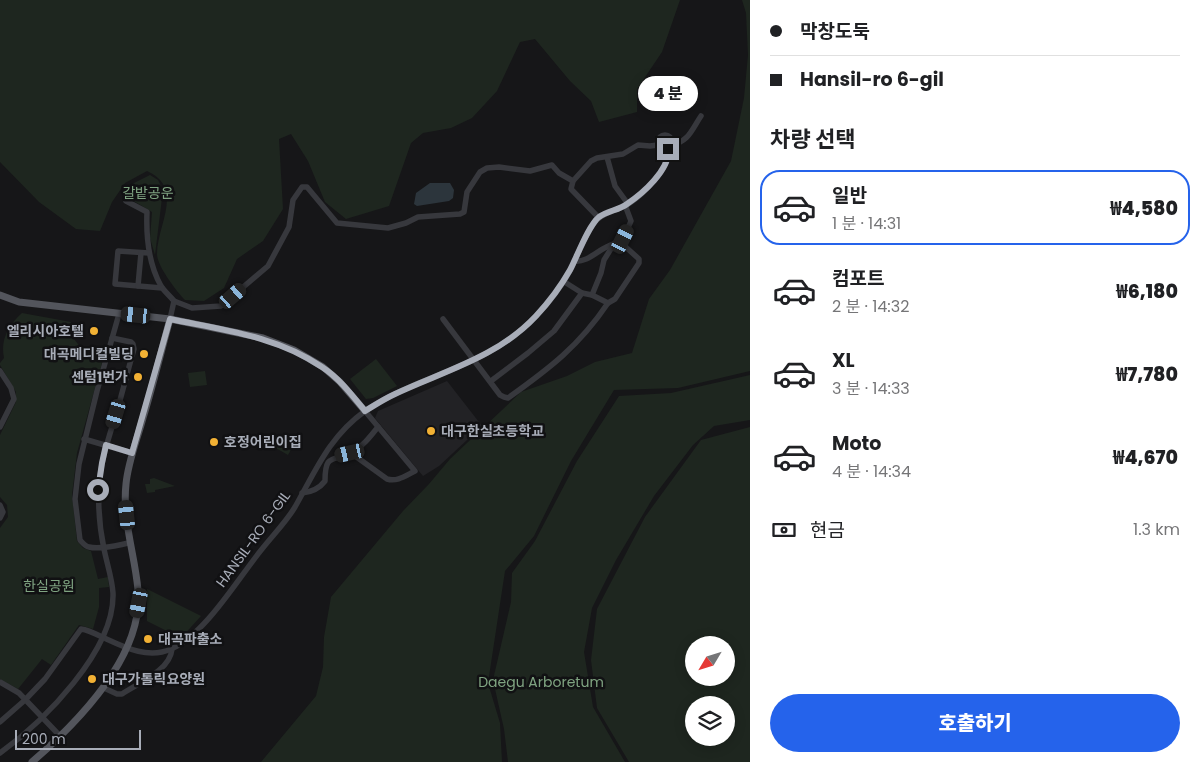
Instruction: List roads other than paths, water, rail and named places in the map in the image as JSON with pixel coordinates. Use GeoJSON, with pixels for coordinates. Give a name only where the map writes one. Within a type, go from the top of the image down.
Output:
{"type":"FeatureCollection","features":[{"type":"Feature","properties":{"kind":"main road"},"geometry":{"type":"LineString","coordinates":[[0,295],[19,302],[170,319],[263,338],[294,350],[323,367],[340,382],[365,411]]}},
{"type":"Feature","properties":{"kind":"main road"},"geometry":{"type":"LineString","coordinates":[[32,762],[61,737],[104,688],[127,649],[139,603],[129,543],[126,485],[132,453],[170,319]]}},
{"type":"Feature","properties":{"kind":"street"},"geometry":{"type":"LineString","coordinates":[[658,145],[659,138],[665,135],[671,139],[670,147],[668,156],[663,169],[653,181],[627,204],[599,218],[571,189],[573,181],[590,161],[622,154],[638,145],[658,145],[661,148],[670,147],[680,144],[687,138],[701,116]]}},
{"type":"Feature","properties":{"kind":"street"},"geometry":{"type":"LineString","coordinates":[[574,261],[583,261],[608,245],[623,239],[632,221],[627,204],[615,186],[607,157]]}},
{"type":"Feature","properties":{"kind":"street"},"geometry":{"type":"LineString","coordinates":[[126,201],[146,212],[146,237],[149,254],[162,288],[174,301],[192,308],[221,306],[268,266],[289,227],[293,200],[302,187],[307,187],[337,223],[388,228],[406,223],[418,217],[460,214],[464,212],[467,192],[480,172],[487,168],[499,167],[530,171],[552,165],[559,173],[573,181]]}},
{"type":"Feature","properties":{"kind":"street","name":"HANSIL-RO 6-GIL"},"geometry":{"type":"LineString","coordinates":[[25,700],[45,679],[80,630],[85,629],[127,649],[151,653],[172,649],[183,642],[234,588],[283,524],[319,462],[337,436],[365,411],[393,395],[496,349],[523,328],[537,315],[563,281],[592,226],[599,218]]}},
{"type":"Feature","properties":{"kind":"street"},"geometry":{"type":"LineString","coordinates":[[592,295],[604,260],[617,242]]}},
{"type":"Feature","properties":{"kind":"street"},"geometry":{"type":"LineString","coordinates":[[442,319],[500,395],[508,398],[561,359],[598,318],[608,303],[616,299],[639,263],[639,259],[617,242]]}},
{"type":"Feature","properties":{"kind":"street"},"geometry":{"type":"LineString","coordinates":[[149,254],[118,251],[115,284],[162,288]]}},
{"type":"Feature","properties":{"kind":"street"},"geometry":{"type":"LineString","coordinates":[[138,286],[141,253]]}},
{"type":"Feature","properties":{"kind":"street"},"geometry":{"type":"LineString","coordinates":[[563,281],[582,293],[592,295],[608,303]]}},
{"type":"Feature","properties":{"kind":"street"},"geometry":{"type":"LineString","coordinates":[[491,381],[543,341],[568,314],[582,293]]}},
{"type":"Feature","properties":{"kind":"street"},"geometry":{"type":"LineString","coordinates":[[170,319],[174,301]]}},
{"type":"Feature","properties":{"kind":"street"},"geometry":{"type":"LineString","coordinates":[[119,314],[84,439],[75,492],[80,540],[89,547],[129,543]]}},
{"type":"Feature","properties":{"kind":"street"},"geometry":{"type":"LineString","coordinates":[[0,753],[17,741],[42,718],[74,683],[107,627],[113,596],[100,525],[98,490],[106,445],[134,349],[131,342],[112,338]]}},
{"type":"Feature","properties":{"kind":"street"},"geometry":{"type":"LineString","coordinates":[[0,371],[11,388],[14,399],[0,427]]}},
{"type":"Feature","properties":{"kind":"street"},"geometry":{"type":"LineString","coordinates":[[351,453],[386,479],[398,479],[414,471],[365,411]]}},
{"type":"Feature","properties":{"kind":"street"},"geometry":{"type":"LineString","coordinates":[[302,493],[311,492],[320,487],[325,481],[326,464],[331,459],[351,453],[362,446],[378,427]]}},
{"type":"Feature","properties":{"kind":"street"},"geometry":{"type":"LineString","coordinates":[[84,439],[132,453]]}},
{"type":"Feature","properties":{"kind":"street"},"geometry":{"type":"LineString","coordinates":[[319,462],[326,464]]}},
{"type":"Feature","properties":{"kind":"street"},"geometry":{"type":"LineString","coordinates":[[0,505],[3,512],[0,518]]}},
{"type":"Feature","properties":{"kind":"street"},"geometry":{"type":"LineString","coordinates":[[104,688],[117,694],[122,694],[165,665],[171,656],[172,649]]}},
{"type":"Feature","properties":{"kind":"street"},"geometry":{"type":"LineString","coordinates":[[1,684],[19,693],[61,737]]}},
{"type":"Feature","properties":{"kind":"street"},"geometry":{"type":"LineString","coordinates":[[0,722],[25,700]]}},
{"type":"Feature","properties":{"kind":"place","name":"엘리시아호텔"},"geometry":{"type":"Point","coordinates":[94,331]}},
{"type":"Feature","properties":{"kind":"place","name":"대곡메디컬빌딩"},"geometry":{"type":"Point","coordinates":[144,354]}},
{"type":"Feature","properties":{"kind":"place","name":"센텀1번가"},"geometry":{"type":"Point","coordinates":[138,377]}},
{"type":"Feature","properties":{"kind":"place","name":"대구한실초등학교"},"geometry":{"type":"Point","coordinates":[431,431]}},
{"type":"Feature","properties":{"kind":"place","name":"호정어린이집"},"geometry":{"type":"Point","coordinates":[214,442]}},
{"type":"Feature","properties":{"kind":"place","name":"대곡파출소"},"geometry":{"type":"Point","coordinates":[148,639]}},
{"type":"Feature","properties":{"kind":"place","name":"대구가톨릭요양원"},"geometry":{"type":"Point","coordinates":[92,679]}},
{"type":"Feature","properties":{"kind":"park label","name":"갈밭공운"},"geometry":{"type":"Point","coordinates":[148,193]}},
{"type":"Feature","properties":{"kind":"park label","name":"한실공원"},"geometry":{"type":"Point","coordinates":[49,586]}},
{"type":"Feature","properties":{"kind":"park label","name":"Daegu Arboretum"},"geometry":{"type":"Point","coordinates":[541,682]}}]}
